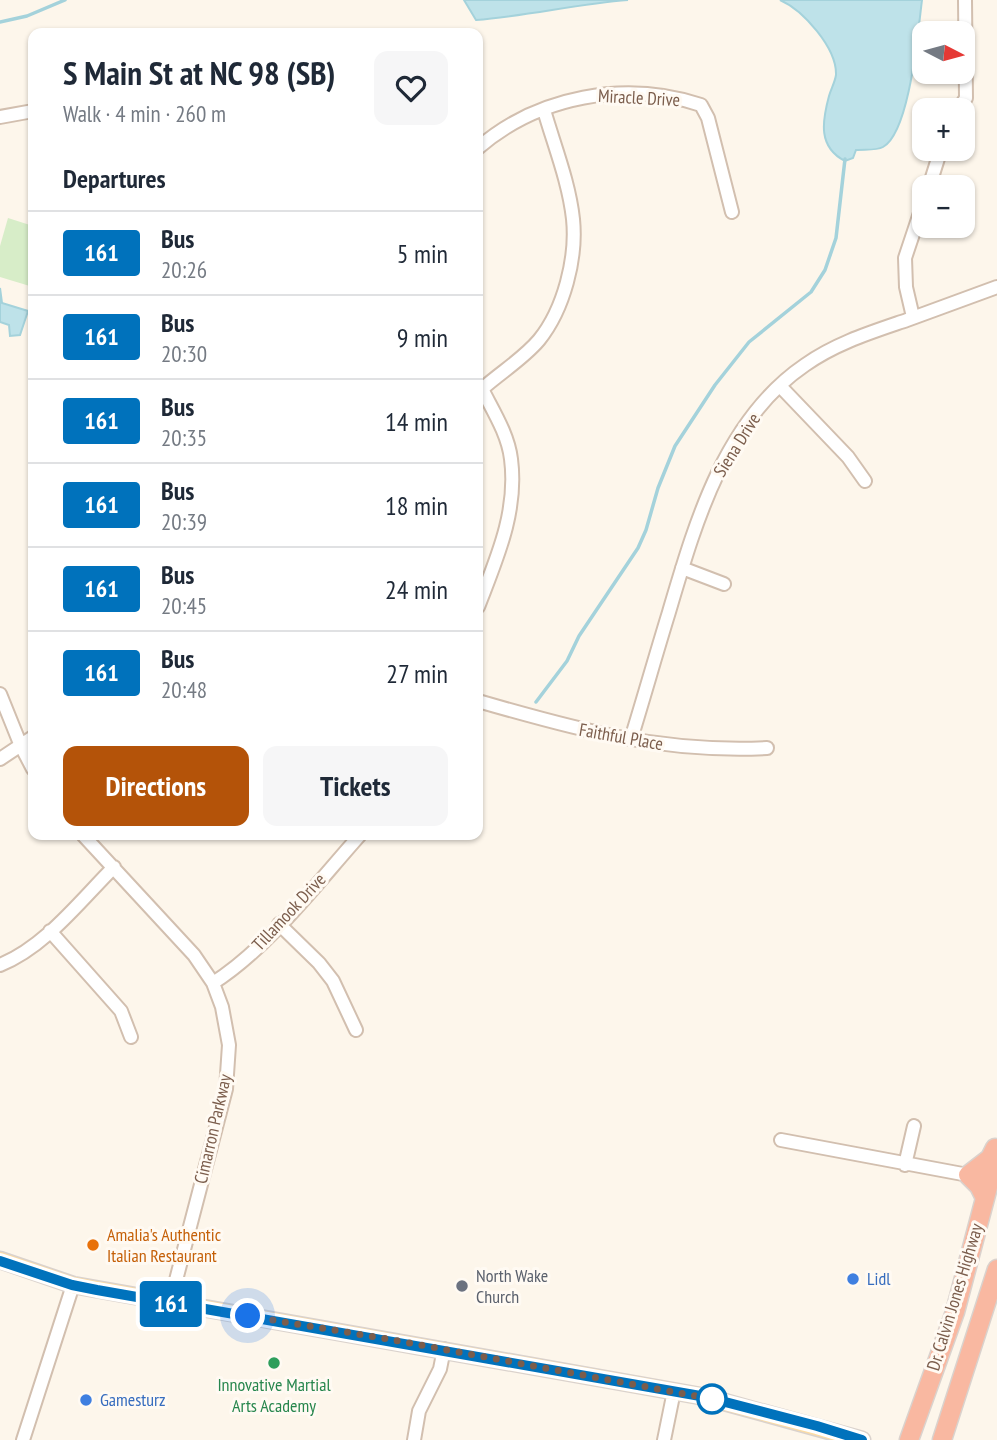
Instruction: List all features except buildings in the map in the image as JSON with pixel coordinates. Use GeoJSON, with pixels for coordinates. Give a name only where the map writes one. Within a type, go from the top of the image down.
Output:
{"type":"FeatureCollection","features":[{"type":"Feature","properties":{"kind":"highway"},"geometry":{"type":"LineString","coordinates":[[985,1198],[979,1185],[968,1175],[990,1158],[997,1145]]}},
{"type":"Feature","properties":{"kind":"highway","name":"Dr. Calvin Jones Highway"},"geometry":{"type":"LineString","coordinates":[[909,1440],[955,1312],[997,1153]]}},
{"type":"Feature","properties":{"kind":"highway","name":"Dr. Calvin Jones Highway"},"geometry":{"type":"LineString","coordinates":[[942,1440],[997,1269]]}},
{"type":"Feature","properties":{"kind":"main road"},"geometry":{"type":"LineString","coordinates":[[0,1261],[72,1285],[674,1391],[777,1415],[862,1440]]}},
{"type":"Feature","properties":{"kind":"street"},"geometry":{"type":"LineString","coordinates":[[965,0],[966,98]]}},
{"type":"Feature","properties":{"kind":"street","name":"Miracle Drive"},"geometry":{"type":"LineString","coordinates":[[483,144],[520,120],[563,102],[605,93],[666,97],[701,105],[708,117],[732,212]]}},
{"type":"Feature","properties":{"kind":"street"},"geometry":{"type":"LineString","coordinates":[[483,385],[527,351],[544,332],[558,306],[567,278],[573,219],[544,110]]}},
{"type":"Feature","properties":{"kind":"street"},"geometry":{"type":"LineString","coordinates":[[0,117],[28,112]]}},
{"type":"Feature","properties":{"kind":"street"},"geometry":{"type":"LineString","coordinates":[[912,237],[905,258],[906,287],[913,317]]}},
{"type":"Feature","properties":{"kind":"street","name":"Siena Drive"},"geometry":{"type":"LineString","coordinates":[[631,739],[701,512],[733,444],[756,412],[780,386],[820,355],[855,338],[997,287]]}},
{"type":"Feature","properties":{"kind":"street"},"geometry":{"type":"LineString","coordinates":[[780,386],[849,457],[865,481]]}},
{"type":"Feature","properties":{"kind":"street"},"geometry":{"type":"LineString","coordinates":[[483,393],[502,428],[511,458],[512,498],[498,553],[483,594]]}},
{"type":"Feature","properties":{"kind":"street"},"geometry":{"type":"LineString","coordinates":[[682,568],[724,584]]}},
{"type":"Feature","properties":{"kind":"street"},"geometry":{"type":"LineString","coordinates":[[0,694],[28,759]]}},
{"type":"Feature","properties":{"kind":"street","name":"Faithful Place"},"geometry":{"type":"LineString","coordinates":[[483,702],[577,729],[631,739],[681,747],[767,748]]}},
{"type":"Feature","properties":{"kind":"street"},"geometry":{"type":"LineString","coordinates":[[0,760],[28,741]]}},
{"type":"Feature","properties":{"kind":"street","name":"Cimarron Parkway"},"geometry":{"type":"LineString","coordinates":[[88,840],[194,955],[213,983],[222,1007],[229,1045],[226,1088],[170,1303]]}},
{"type":"Feature","properties":{"kind":"street","name":"Tillamook Drive"},"geometry":{"type":"LineString","coordinates":[[213,983],[233,970],[279,924],[355,840]]}},
{"type":"Feature","properties":{"kind":"street"},"geometry":{"type":"LineString","coordinates":[[0,965],[15,960],[50,931],[114,867]]}},
{"type":"Feature","properties":{"kind":"street"},"geometry":{"type":"LineString","coordinates":[[279,924],[319,962],[333,981],[356,1030]]}},
{"type":"Feature","properties":{"kind":"street"},"geometry":{"type":"LineString","coordinates":[[50,931],[121,1011],[131,1037]]}},
{"type":"Feature","properties":{"kind":"street"},"geometry":{"type":"LineString","coordinates":[[905,1165],[914,1126]]}},
{"type":"Feature","properties":{"kind":"street"},"geometry":{"type":"LineString","coordinates":[[781,1140],[968,1175]]}},
{"type":"Feature","properties":{"kind":"street"},"geometry":{"type":"LineString","coordinates":[[23,1440],[72,1285]]}},
{"type":"Feature","properties":{"kind":"street"},"geometry":{"type":"LineString","coordinates":[[414,1440],[419,1411],[440,1369],[444,1349]]}},
{"type":"Feature","properties":{"kind":"street"},"geometry":{"type":"LineString","coordinates":[[664,1440],[674,1391]]}},
{"type":"Feature","properties":{"kind":"green space"},"geometry":{"type":"Polygon","coordinates":[[[8,218],[28,224],[28,285],[0,277],[0,246],[8,218]]]}},
{"type":"Feature","properties":{"kind":"water"},"geometry":{"type":"Polygon","coordinates":[[[464,0],[628,0],[476,20],[464,0]]]}},
{"type":"Feature","properties":{"kind":"water"},"geometry":{"type":"Polygon","coordinates":[[[780,0],[922,0],[919,21],[912,21],[912,73],[906,102],[892,138],[883,147],[856,150],[853,158],[845,161],[830,149],[824,133],[824,124],[836,75],[835,64],[817,31],[780,0]]]}},
{"type":"Feature","properties":{"kind":"water"},"geometry":{"type":"Polygon","coordinates":[[[0,288],[2,303],[28,311],[20,335],[10,336],[9,325],[0,322],[0,288]]]}},
{"type":"Feature","properties":{"kind":"waterway"},"geometry":{"type":"LineString","coordinates":[[0,22],[27,16],[65,0]]}},
{"type":"Feature","properties":{"kind":"waterway"},"geometry":{"type":"LineString","coordinates":[[536,702],[567,661],[579,636],[638,548],[675,446],[715,385],[749,342],[811,292],[825,270],[836,238],[845,159]]}},
{"type":"Feature","properties":{"kind":"bus line","name":"161"},"geometry":{"type":"LineString","coordinates":[[0,1261],[72,1285],[97,1290],[706,1397],[862,1440]]}},
{"type":"Feature","properties":{"kind":"place","name":"Amalia's Authentic Italian Restaurant"},"geometry":{"type":"Point","coordinates":[93,1245]}},
{"type":"Feature","properties":{"kind":"place","name":"Lidl"},"geometry":{"type":"Point","coordinates":[853,1279]}},
{"type":"Feature","properties":{"kind":"place","name":"North Wake Church"},"geometry":{"type":"Point","coordinates":[462,1286]}},
{"type":"Feature","properties":{"kind":"place","name":"Innovative Martial Arts Academy"},"geometry":{"type":"Point","coordinates":[274,1363]}},
{"type":"Feature","properties":{"kind":"place","name":"Gamesturz"},"geometry":{"type":"Point","coordinates":[86,1400]}},
{"type":"Feature","properties":{"kind":"route"},"geometry":{"type":"LineString","coordinates":[[248,1316],[712,1399]]}}]}
